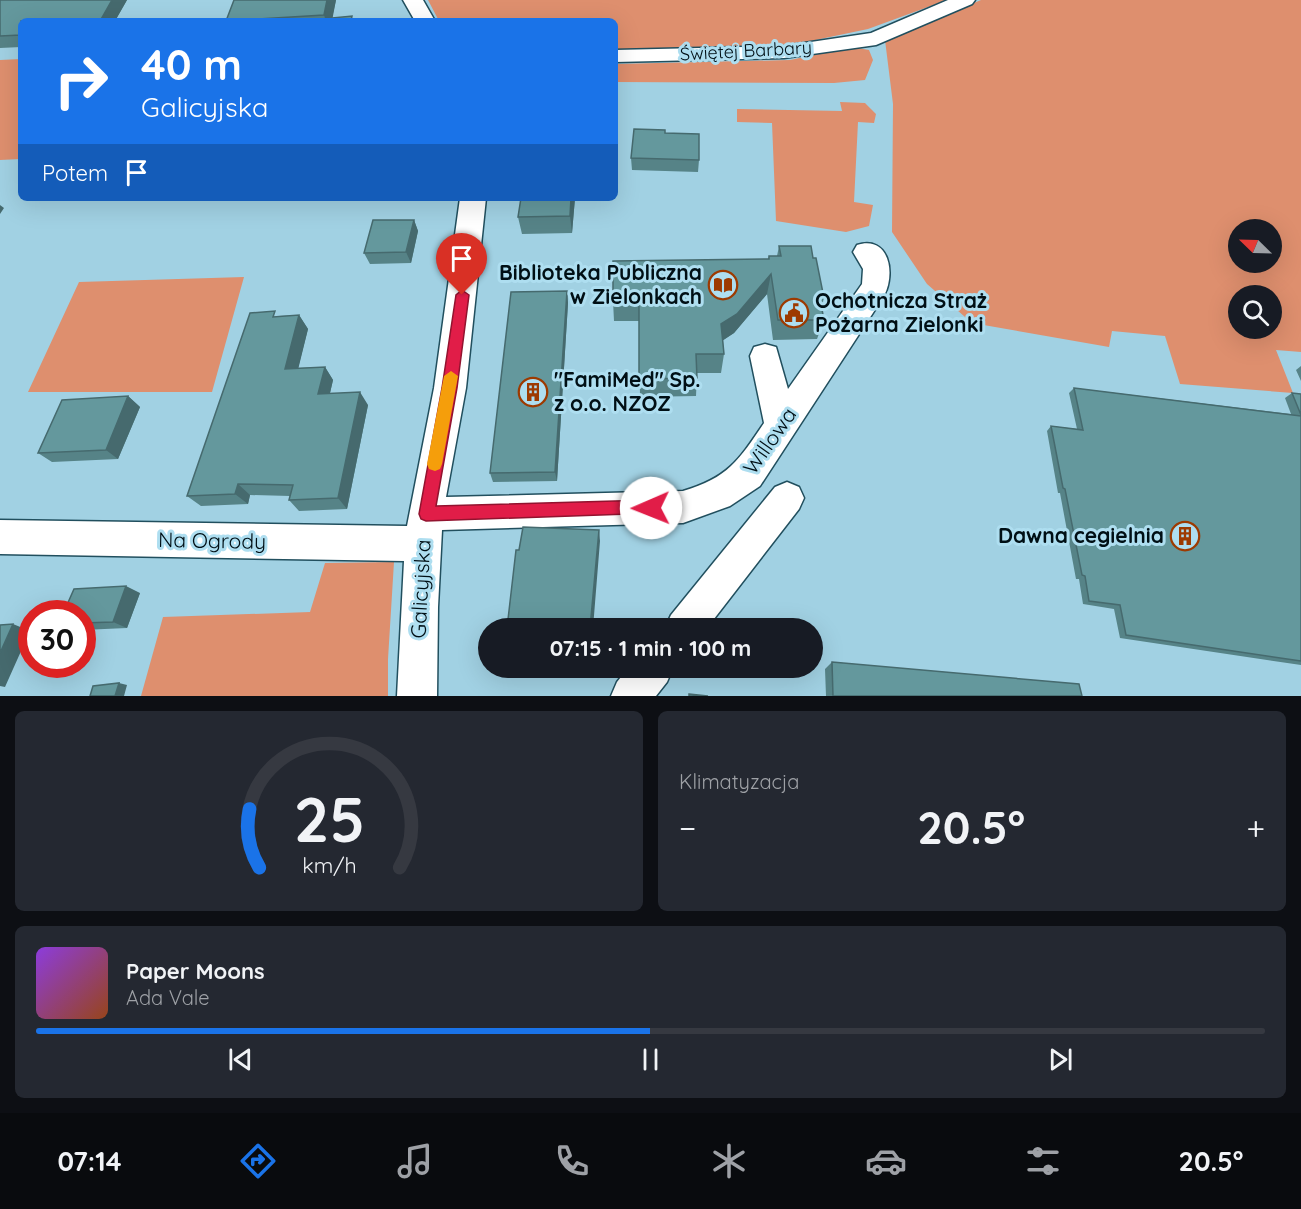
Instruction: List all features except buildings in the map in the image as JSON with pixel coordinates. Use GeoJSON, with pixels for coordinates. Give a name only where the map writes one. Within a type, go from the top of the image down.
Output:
{"type":"FeatureCollection","features":[{"type":"Feature","properties":{"kind":"street"},"geometry":{"type":"LineString","coordinates":[[413,0],[423,18]]}},
{"type":"Feature","properties":{"kind":"street","name":"Świętej Barbary"},"geometry":{"type":"LineString","coordinates":[[618,56],[784,52],[876,39],[965,0]]}},
{"type":"Feature","properties":{"kind":"street","name":"Galicyjska"},"geometry":{"type":"LineString","coordinates":[[417,696],[425,529],[450,388],[473,201]]}},
{"type":"Feature","properties":{"kind":"street","name":"Willowa"},"geometry":{"type":"LineString","coordinates":[[425,529],[683,507],[711,499],[735,487],[748,476],[874,288],[878,270],[876,262],[867,252]]}},
{"type":"Feature","properties":{"kind":"street"},"geometry":{"type":"LineString","coordinates":[[765,356],[781,426]]}},
{"type":"Feature","properties":{"kind":"street"},"geometry":{"type":"LineString","coordinates":[[692,618],[787,498]]}},
{"type":"Feature","properties":{"kind":"street","name":"Na Ogrody"},"geometry":{"type":"LineString","coordinates":[[0,537],[425,529]]}},
{"type":"Feature","properties":{"kind":"street"},"geometry":{"type":"LineString","coordinates":[[631,696],[645,678]]}},
{"type":"Feature","properties":{"kind":"shaded area"},"geometry":{"type":"Polygon","coordinates":[[[428,0],[947,0],[868,29],[782,47],[618,52],[618,18],[437,18],[428,0]]]}},
{"type":"Feature","properties":{"kind":"shaded area"},"geometry":{"type":"Polygon","coordinates":[[[981,0],[1301,0],[1301,352],[1276,350],[1293,393],[1180,384],[1165,336],[1112,331],[1109,347],[972,323],[927,284],[892,232],[893,104],[885,40],[981,0]]]}},
{"type":"Feature","properties":{"kind":"shaded area"},"geometry":{"type":"Polygon","coordinates":[[[852,47],[869,50],[873,60],[865,80],[834,83],[618,82],[618,64],[790,60],[852,47]]]}},
{"type":"Feature","properties":{"kind":"shaded area"},"geometry":{"type":"Polygon","coordinates":[[[18,59],[18,159],[0,160],[0,60],[18,59]]]}},
{"type":"Feature","properties":{"kind":"shaded area"},"geometry":{"type":"Polygon","coordinates":[[[840,102],[865,103],[876,114],[874,123],[858,122],[854,202],[873,205],[869,226],[846,232],[776,221],[772,123],[737,122],[737,109],[842,111],[840,102]]]}},
{"type":"Feature","properties":{"kind":"shaded area"},"geometry":{"type":"Polygon","coordinates":[[[244,277],[212,392],[28,392],[79,282],[244,277]]]}},
{"type":"Feature","properties":{"kind":"shaded area"},"geometry":{"type":"Polygon","coordinates":[[[394,562],[388,696],[141,696],[163,617],[310,612],[325,563],[394,562]]]}},
{"type":"Feature","properties":{"kind":"slow traffic"},"geometry":{"type":"LineString","coordinates":[[435,464],[451,376]]}},
{"type":"Feature","properties":{"kind":"place","name":"Biblioteka Publiczna w Zielonkach"},"geometry":{"type":"Point","coordinates":[723,285]}},
{"type":"Feature","properties":{"kind":"place","name":"Ochotnicza Straż Pożarna Zielonki"},"geometry":{"type":"Point","coordinates":[794,313]}},
{"type":"Feature","properties":{"kind":"place","name":"\"FamiMed\" Sp. z o.o. NZOZ"},"geometry":{"type":"Point","coordinates":[533,392]}},
{"type":"Feature","properties":{"kind":"place","name":"Dawna cegielnia"},"geometry":{"type":"Point","coordinates":[1185,536]}},
{"type":"Feature","properties":{"kind":"route"},"geometry":{"type":"LineString","coordinates":[[462,295],[450,388],[426,514],[651,508]]}}]}
